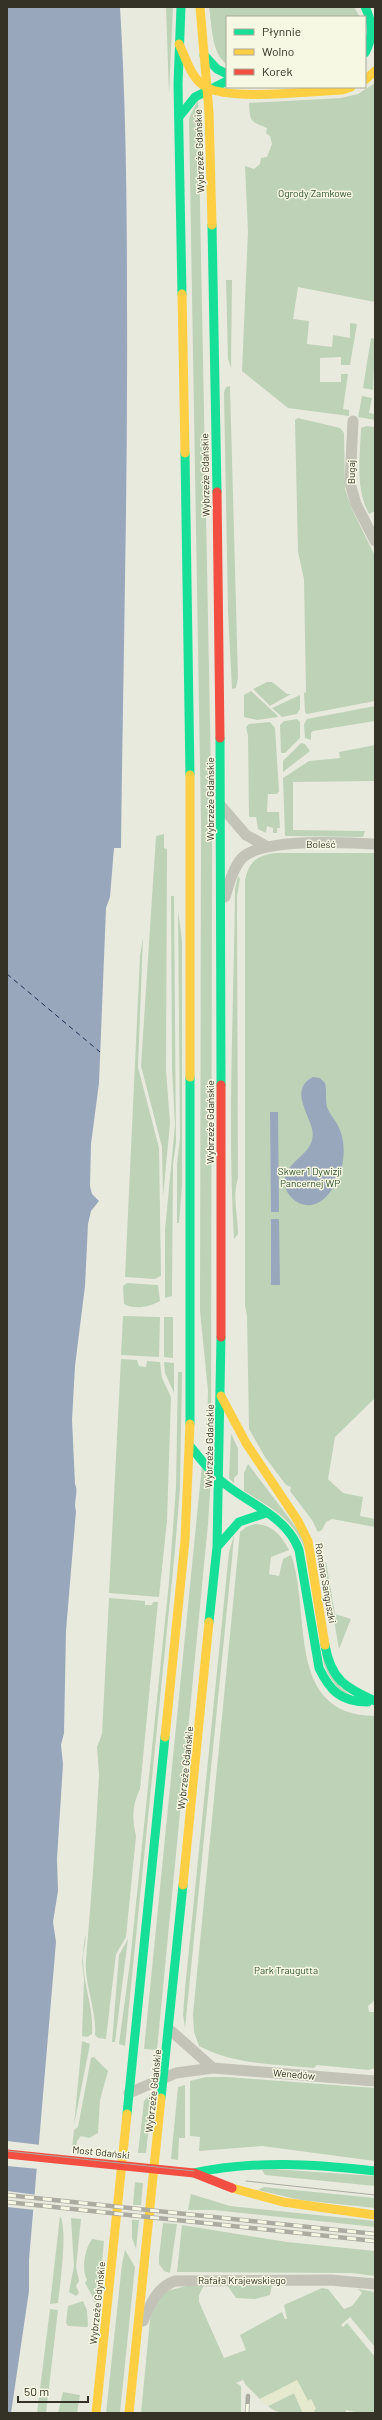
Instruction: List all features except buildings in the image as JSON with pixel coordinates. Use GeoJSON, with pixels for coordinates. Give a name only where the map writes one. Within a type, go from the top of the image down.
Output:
{"type":"FeatureCollection","features":[{"type":"Feature","properties":{"kind":"main road","name":"Wybrzeże Gdańskie"},"geometry":{"type":"LineString","coordinates":[[119,2196],[177,1627],[185,1534],[190,1446],[190,726],[179,117],[179,43],[181,7]]}},
{"type":"Feature","properties":{"kind":"main road","name":"Wybrzeże Gdańskie"},"geometry":{"type":"LineString","coordinates":[[137,2334],[170,2030],[218,1547],[221,1396],[221,806],[215,380],[207,90],[200,7]]}},
{"type":"Feature","properties":{"kind":"main road"},"geometry":{"type":"LineString","coordinates":[[365,7],[372,25],[370,43],[366,51]]}},
{"type":"Feature","properties":{"kind":"main road"},"geometry":{"type":"LineString","coordinates":[[179,43],[193,75],[207,90],[226,94],[241,94],[342,90],[348,88]]}},
{"type":"Feature","properties":{"kind":"main road"},"geometry":{"type":"LineString","coordinates":[[204,55],[217,69],[226,74]]}},
{"type":"Feature","properties":{"kind":"main road"},"geometry":{"type":"LineString","coordinates":[[366,79],[375,71]]}},
{"type":"Feature","properties":{"kind":"main road"},"geometry":{"type":"LineString","coordinates":[[179,117],[195,97],[226,81]]}},
{"type":"Feature","properties":{"kind":"main road","name":"Romana Sanguszki"},"geometry":{"type":"LineString","coordinates":[[221,1396],[246,1443],[298,1521],[308,1540],[326,1650],[335,1674],[348,1689],[375,1701]]}},
{"type":"Feature","properties":{"kind":"main road","name":"Romana Sanguszki"},"geometry":{"type":"LineString","coordinates":[[190,1446],[219,1479],[290,1531],[299,1550],[319,1668],[323,1678],[332,1691],[345,1701],[355,1703],[375,1701]]}},
{"type":"Feature","properties":{"kind":"main road"},"geometry":{"type":"LineString","coordinates":[[218,1547],[239,1522],[266,1513]]}},
{"type":"Feature","properties":{"kind":"main road","name":"Most Gdański"},"geometry":{"type":"LineString","coordinates":[[7,2154],[194,2173]]}},
{"type":"Feature","properties":{"kind":"main road"},"geometry":{"type":"LineString","coordinates":[[194,2173],[218,2166],[281,2162],[375,2171]]}},
{"type":"Feature","properties":{"kind":"main road"},"geometry":{"type":"LineString","coordinates":[[194,2173],[216,2183],[276,2202],[375,2215]]}},
{"type":"Feature","properties":{"kind":"main road","name":"Wybrzeże Gdyńskie"},"geometry":{"type":"LineString","coordinates":[[96,2413],[119,2196]]}},
{"type":"Feature","properties":{"kind":"main road"},"geometry":{"type":"LineString","coordinates":[[129,2413],[137,2334]]}},
{"type":"Feature","properties":{"kind":"street","name":"Bugaj"},"geometry":{"type":"LineString","coordinates":[[353,421],[351,490],[356,504],[375,541]]}},
{"type":"Feature","properties":{"kind":"street","name":"Boleść"},"geometry":{"type":"LineString","coordinates":[[221,806],[246,835],[266,846]]}},
{"type":"Feature","properties":{"kind":"street","name":"Boleść"},"geometry":{"type":"LineString","coordinates":[[221,906],[237,864],[253,850],[266,846],[375,844]]}},
{"type":"Feature","properties":{"kind":"street"},"geometry":{"type":"LineString","coordinates":[[170,2030],[213,2068]]}},
{"type":"Feature","properties":{"kind":"street","name":"Wenedów"},"geometry":{"type":"LineString","coordinates":[[129,2093],[165,2077],[185,2071],[213,2068],[375,2081]]}},
{"type":"Feature","properties":{"kind":"street","name":"Rafała Krajewskiego"},"geometry":{"type":"LineString","coordinates":[[137,2334],[154,2298],[166,2285],[175,2281],[330,2280],[375,2284]]}},
{"type":"Feature","properties":{"kind":"green space"},"geometry":{"type":"Polygon","coordinates":[[[166,7],[173,7],[169,94],[166,7]]]}},
{"type":"Feature","properties":{"kind":"green space"},"geometry":{"type":"Polygon","coordinates":[[[209,7],[354,7],[359,16],[226,16],[226,63],[218,53],[215,46],[209,7]]]}},
{"type":"Feature","properties":{"kind":"green space","name":"Ogrody Zamkowe"},"geometry":{"type":"Polygon","coordinates":[[[375,83],[375,302],[298,287],[293,319],[309,321],[307,344],[332,347],[333,335],[350,338],[350,323],[357,324],[350,365],[341,365],[341,357],[320,358],[320,382],[341,382],[341,374],[348,374],[343,409],[349,410],[349,416],[288,408],[242,371],[248,231],[245,166],[254,169],[260,164],[261,158],[267,157],[272,144],[270,136],[266,133],[267,128],[252,120],[249,103],[341,98],[358,94],[375,83]]]}},
{"type":"Feature","properties":{"kind":"green space"},"geometry":{"type":"Polygon","coordinates":[[[198,100],[212,825],[211,1454],[207,1432],[208,1391],[200,1311],[201,824],[189,118],[198,100]]]}},
{"type":"Feature","properties":{"kind":"green space"},"geometry":{"type":"Polygon","coordinates":[[[226,280],[232,280],[231,368],[228,359],[226,280]]]}},
{"type":"Feature","properties":{"kind":"green space"},"geometry":{"type":"Polygon","coordinates":[[[371,338],[375,339],[373,390],[363,388],[371,338]]]}},
{"type":"Feature","properties":{"kind":"green space"},"geometry":{"type":"Polygon","coordinates":[[[230,386],[238,678],[236,688],[232,689],[228,612],[224,392],[226,387],[230,386]]]}},
{"type":"Feature","properties":{"kind":"green space"},"geometry":{"type":"Polygon","coordinates":[[[362,396],[372,398],[369,413],[375,414],[375,420],[358,417],[362,396]]]}},
{"type":"Feature","properties":{"kind":"green space"},"geometry":{"type":"Polygon","coordinates":[[[298,418],[340,428],[344,433],[345,489],[352,509],[375,556],[375,701],[307,714],[305,712],[304,693],[306,692],[304,579],[298,552],[295,420],[298,418]]]}},
{"type":"Feature","properties":{"kind":"green space"},"geometry":{"type":"Polygon","coordinates":[[[366,426],[375,427],[375,511],[369,514],[362,493],[359,472],[361,428],[366,426]]]}},
{"type":"Feature","properties":{"kind":"green space"},"geometry":{"type":"Polygon","coordinates":[[[267,682],[272,682],[287,694],[291,694],[270,706],[253,689],[267,682]]]}},
{"type":"Feature","properties":{"kind":"green space"},"geometry":{"type":"Polygon","coordinates":[[[251,691],[278,717],[257,720],[244,717],[244,695],[251,691]]]}},
{"type":"Feature","properties":{"kind":"green space"},"geometry":{"type":"Polygon","coordinates":[[[300,695],[300,709],[297,714],[282,717],[272,708],[300,695]]]}},
{"type":"Feature","properties":{"kind":"green space"},"geometry":{"type":"Polygon","coordinates":[[[375,706],[375,721],[313,731],[311,733],[311,740],[305,738],[304,724],[307,719],[375,706]]]}},
{"type":"Feature","properties":{"kind":"green space"},"geometry":{"type":"Polygon","coordinates":[[[297,719],[300,722],[300,738],[285,753],[281,753],[280,725],[284,721],[297,719]]]}},
{"type":"Feature","properties":{"kind":"green space"},"geometry":{"type":"Polygon","coordinates":[[[270,722],[275,728],[279,791],[277,794],[268,794],[267,812],[279,812],[280,828],[277,828],[277,833],[273,833],[273,828],[267,826],[266,833],[258,829],[256,817],[249,817],[248,736],[246,727],[249,724],[270,722]]]}},
{"type":"Feature","properties":{"kind":"green space"},"geometry":{"type":"Polygon","coordinates":[[[301,743],[305,744],[310,751],[283,772],[283,761],[301,743]]]}},
{"type":"Feature","properties":{"kind":"green space"},"geometry":{"type":"Polygon","coordinates":[[[375,745],[375,781],[293,782],[293,830],[365,831],[363,837],[285,836],[283,778],[309,761],[340,758],[339,752],[375,745]]]}},
{"type":"Feature","properties":{"kind":"green space"},"geometry":{"type":"Polygon","coordinates":[[[164,834],[164,848],[167,849],[166,1070],[170,1123],[163,1197],[162,1147],[141,1066],[156,836],[164,834]]]}},
{"type":"Feature","properties":{"kind":"green space","name":"Skwer 1 Dywizji Pancernej WP"},"geometry":{"type":"Polygon","coordinates":[[[275,853],[375,853],[375,1398],[335,1437],[328,1479],[343,1493],[363,1497],[360,1516],[375,1519],[375,1527],[332,1519],[326,1522],[322,1530],[318,1532],[312,1520],[290,1491],[291,1487],[286,1485],[265,1457],[249,1429],[247,1316],[245,1306],[245,880],[249,868],[255,860],[275,853]]]}},
{"type":"Feature","properties":{"kind":"green space"},"geometry":{"type":"Polygon","coordinates":[[[238,876],[240,879],[237,897],[238,1178],[235,1199],[238,1234],[234,1239],[231,1108],[235,889],[238,876]]]}},
{"type":"Feature","properties":{"kind":"green space"},"geometry":{"type":"Polygon","coordinates":[[[171,896],[174,896],[176,1143],[173,1164],[172,1296],[165,1298],[165,1230],[175,1125],[172,1068],[171,896]]]}},
{"type":"Feature","properties":{"kind":"green space"},"geometry":{"type":"Polygon","coordinates":[[[178,910],[182,941],[182,1185],[179,1223],[177,1223],[177,1164],[180,1138],[178,910]]]}},
{"type":"Feature","properties":{"kind":"green space"},"geometry":{"type":"Polygon","coordinates":[[[143,937],[138,1067],[159,1148],[161,1276],[155,1279],[125,1277],[140,956],[143,937]]]}},
{"type":"Feature","properties":{"kind":"green space"},"geometry":{"type":"Polygon","coordinates":[[[127,1283],[158,1285],[160,1301],[152,1305],[142,1307],[132,1307],[124,1304],[123,1286],[127,1283]]]}},
{"type":"Feature","properties":{"kind":"green space"},"geometry":{"type":"Polygon","coordinates":[[[123,1316],[160,1317],[159,1357],[121,1355],[123,1316]]]}},
{"type":"Feature","properties":{"kind":"green space"},"geometry":{"type":"Polygon","coordinates":[[[164,1317],[173,1317],[173,1358],[164,1357],[164,1317]]]}},
{"type":"Feature","properties":{"kind":"green space"},"geometry":{"type":"Polygon","coordinates":[[[121,1359],[137,1360],[139,1366],[146,1367],[147,1361],[160,1362],[162,1378],[171,1397],[167,1521],[159,1597],[109,1593],[121,1359]]]}},
{"type":"Feature","properties":{"kind":"green space"},"geometry":{"type":"Polygon","coordinates":[[[164,1362],[174,1363],[174,1393],[165,1373],[164,1362]]]}},
{"type":"Feature","properties":{"kind":"green space"},"geometry":{"type":"Polygon","coordinates":[[[178,1372],[182,1372],[180,1488],[125,2046],[119,2044],[130,1962],[169,1582],[176,1487],[178,1372]]]}},
{"type":"Feature","properties":{"kind":"green space"},"geometry":{"type":"Polygon","coordinates":[[[231,1434],[238,1448],[238,1474],[234,1478],[234,1483],[229,1478],[231,1434]]]}},
{"type":"Feature","properties":{"kind":"green space"},"geometry":{"type":"Polygon","coordinates":[[[248,1464],[299,1531],[308,1553],[326,1664],[340,1687],[356,1699],[345,1694],[336,1686],[324,1665],[306,1553],[302,1542],[289,1523],[273,1509],[244,1491],[244,1473],[248,1464]]]}},
{"type":"Feature","properties":{"kind":"green space"},"geometry":{"type":"Polygon","coordinates":[[[202,1465],[211,1478],[208,1524],[157,2050],[144,2049],[202,1465]]]}},
{"type":"Feature","properties":{"kind":"green space","name":"Park Traugutta"},"geometry":{"type":"Polygon","coordinates":[[[255,1524],[266,1526],[276,1532],[289,1550],[271,1557],[269,1574],[279,1576],[283,1559],[291,1555],[297,1579],[307,1657],[314,1680],[326,1699],[346,1711],[375,1716],[375,2000],[368,2006],[369,2012],[375,2012],[375,2068],[369,2070],[317,2065],[314,2068],[255,2063],[226,2057],[199,2046],[194,2032],[193,2014],[240,1532],[246,1527],[255,1524]]]}},
{"type":"Feature","properties":{"kind":"green space"},"geometry":{"type":"Polygon","coordinates":[[[234,1535],[185,2028],[183,2015],[185,1989],[229,1552],[234,1535]]]}},
{"type":"Feature","properties":{"kind":"green space"},"geometry":{"type":"Polygon","coordinates":[[[326,1562],[335,1614],[351,1619],[339,1649],[324,1563],[326,1562]]]}},
{"type":"Feature","properties":{"kind":"green space"},"geometry":{"type":"Polygon","coordinates":[[[109,1598],[145,1601],[145,1605],[152,1605],[153,1602],[158,1602],[140,1789],[135,1801],[134,1824],[136,1836],[126,1937],[116,1954],[106,2039],[98,2038],[95,2035],[94,2016],[87,1979],[86,1960],[99,1775],[97,1747],[102,1734],[109,1598]]]}},
{"type":"Feature","properties":{"kind":"green space"},"geometry":{"type":"Polygon","coordinates":[[[85,1935],[83,1962],[92,2016],[92,2034],[87,2037],[82,2036],[84,1979],[82,1962],[85,1935]]]}},
{"type":"Feature","properties":{"kind":"green space"},"geometry":{"type":"Polygon","coordinates":[[[128,1939],[115,2042],[112,2042],[119,1955],[128,1939]]]}},
{"type":"Feature","properties":{"kind":"green space"},"geometry":{"type":"Polygon","coordinates":[[[82,2041],[90,2044],[74,2125],[82,2041]]]}},
{"type":"Feature","properties":{"kind":"green space"},"geometry":{"type":"Polygon","coordinates":[[[94,2057],[108,2071],[100,2100],[98,2133],[89,2138],[81,2136],[77,2141],[76,2148],[72,2148],[74,2130],[78,2127],[91,2058],[94,2057]]]}},
{"type":"Feature","properties":{"kind":"green space"},"geometry":{"type":"Polygon","coordinates":[[[206,2077],[227,2077],[375,2088],[375,2161],[262,2146],[199,2151],[200,2137],[190,2136],[190,2081],[206,2077]]]}},
{"type":"Feature","properties":{"kind":"green space"},"geometry":{"type":"Polygon","coordinates":[[[185,2085],[185,2138],[179,2138],[178,2160],[171,2159],[178,2087],[185,2085]]]}},
{"type":"Feature","properties":{"kind":"green space"},"geometry":{"type":"Polygon","coordinates":[[[153,2091],[146,2153],[138,2153],[144,2101],[153,2091]]]}},
{"type":"Feature","properties":{"kind":"green space"},"geometry":{"type":"Polygon","coordinates":[[[272,2169],[375,2176],[375,2186],[265,2175],[262,2170],[272,2169]]]}},
{"type":"Feature","properties":{"kind":"green space"},"geometry":{"type":"Polygon","coordinates":[[[135,2182],[143,2183],[141,2205],[133,2205],[135,2182]]]}},
{"type":"Feature","properties":{"kind":"green space"},"geometry":{"type":"Polygon","coordinates":[[[264,2187],[375,2198],[375,2208],[300,2200],[258,2190],[264,2187]]]}},
{"type":"Feature","properties":{"kind":"green space"},"geometry":{"type":"Polygon","coordinates":[[[191,2194],[230,2206],[375,2221],[375,2227],[214,2210],[188,2210],[191,2194]]]}},
{"type":"Feature","properties":{"kind":"green space"},"geometry":{"type":"Polygon","coordinates":[[[60,2216],[63,2232],[63,2257],[58,2303],[50,2304],[60,2216]]]}},
{"type":"Feature","properties":{"kind":"green space"},"geometry":{"type":"Polygon","coordinates":[[[71,2218],[81,2219],[76,2267],[79,2281],[76,2286],[79,2293],[76,2296],[69,2292],[74,2266],[71,2218]]]}},
{"type":"Feature","properties":{"kind":"green space"},"geometry":{"type":"Polygon","coordinates":[[[132,2220],[139,2220],[136,2249],[132,2238],[132,2220]]]}},
{"type":"Feature","properties":{"kind":"green space"},"geometry":{"type":"Polygon","coordinates":[[[163,2223],[177,2224],[170,2273],[164,2271],[159,2264],[163,2223]]]}},
{"type":"Feature","properties":{"kind":"green space"},"geometry":{"type":"Polygon","coordinates":[[[182,2225],[287,2242],[375,2251],[375,2276],[352,2273],[177,2272],[182,2225]]]}},
{"type":"Feature","properties":{"kind":"green space"},"geometry":{"type":"Polygon","coordinates":[[[92,2239],[104,2241],[97,2315],[94,2299],[85,2283],[87,2280],[84,2270],[87,2248],[92,2239]]]}},
{"type":"Feature","properties":{"kind":"green space"},"geometry":{"type":"Polygon","coordinates":[[[125,2250],[135,2267],[120,2413],[106,2413],[122,2264],[125,2250]]]}},
{"type":"Feature","properties":{"kind":"green space"},"geometry":{"type":"Polygon","coordinates":[[[204,2285],[199,2295],[199,2302],[224,2358],[246,2350],[240,2335],[282,2312],[285,2319],[287,2319],[284,2305],[322,2288],[328,2289],[344,2309],[352,2306],[362,2293],[358,2289],[375,2292],[375,2347],[350,2317],[341,2325],[343,2327],[347,2323],[375,2357],[375,2413],[360,2413],[346,2410],[345,2413],[314,2413],[313,2411],[316,2409],[311,2399],[308,2401],[297,2381],[260,2399],[245,2384],[242,2377],[243,2380],[236,2383],[241,2386],[241,2413],[141,2413],[150,2320],[155,2303],[166,2291],[187,2286],[204,2285]]]}},
{"type":"Feature","properties":{"kind":"green space"},"geometry":{"type":"Polygon","coordinates":[[[227,2285],[272,2285],[270,2295],[255,2299],[236,2298],[227,2285]]]}},
{"type":"Feature","properties":{"kind":"green space"},"geometry":{"type":"Polygon","coordinates":[[[83,2301],[87,2310],[87,2327],[68,2326],[66,2323],[68,2306],[83,2301]]]}},
{"type":"Feature","properties":{"kind":"green space"},"geometry":{"type":"Polygon","coordinates":[[[50,2309],[58,2310],[46,2413],[37,2413],[50,2309]]]}},
{"type":"Feature","properties":{"kind":"green space"},"geometry":{"type":"Polygon","coordinates":[[[63,2392],[80,2395],[77,2413],[58,2413],[63,2392]]]}},
{"type":"Feature","properties":{"kind":"green space"},"geometry":{"type":"Polygon","coordinates":[[[294,2393],[303,2413],[280,2412],[268,2406],[294,2393]]]}},
{"type":"Feature","properties":{"kind":"shaded area"},"geometry":{"type":"Polygon","coordinates":[[[297,2380],[308,2401],[311,2399],[315,2407],[314,2413],[303,2413],[294,2393],[268,2406],[260,2399],[297,2380]]]}},
{"type":"Feature","properties":{"kind":"water"},"geometry":{"type":"Polygon","coordinates":[[[7,7],[120,7],[125,118],[127,266],[127,439],[121,848],[114,848],[110,897],[106,908],[99,1083],[91,1144],[90,1186],[92,1194],[99,1201],[91,1211],[88,1224],[85,1286],[75,1366],[72,1420],[76,1511],[66,1631],[64,1733],[61,1745],[63,1764],[57,1859],[58,1891],[53,1922],[56,1942],[29,2260],[29,2291],[11,2413],[7,2413],[7,7]]]}},
{"type":"Feature","properties":{"kind":"water"},"geometry":{"type":"Polygon","coordinates":[[[313,1077],[320,1078],[325,1083],[327,1107],[340,1131],[344,1145],[344,1155],[338,1177],[329,1194],[314,1204],[306,1205],[297,1202],[289,1195],[286,1190],[285,1177],[293,1163],[310,1146],[312,1129],[302,1102],[301,1095],[302,1088],[306,1082],[313,1077]]]}},
{"type":"Feature","properties":{"kind":"water"},"geometry":{"type":"Polygon","coordinates":[[[270,1112],[278,1112],[279,1212],[271,1212],[270,1112]]]}},
{"type":"Feature","properties":{"kind":"water"},"geometry":{"type":"Polygon","coordinates":[[[271,1219],[279,1219],[280,1285],[271,1285],[271,1219]]]}},
{"type":"Feature","properties":{"kind":"pier"},"geometry":{"type":"Polygon","coordinates":[[[7,2141],[41,2145],[39,2169],[7,2166],[7,2141]]]}},
{"type":"Feature","properties":{"kind":"pier"},"geometry":{"type":"Polygon","coordinates":[[[7,2191],[37,2195],[36,2210],[7,2207],[7,2191]]]}},
{"type":"Feature","properties":{"kind":"ferry route"},"geometry":{"type":"LineString","coordinates":[[7,974],[100,1052]]}},
{"type":"Feature","properties":{"kind":"tram line"},"geometry":{"type":"LineString","coordinates":[[7,2151],[194,2171]]}},
{"type":"Feature","properties":{"kind":"tram line"},"geometry":{"type":"LineString","coordinates":[[246,2181],[375,2195]]}},
{"type":"Feature","properties":{"kind":"railway"},"geometry":{"type":"LineString","coordinates":[[7,2195],[375,2234]]}},
{"type":"Feature","properties":{"kind":"railway"},"geometry":{"type":"LineString","coordinates":[[7,2202],[375,2241]]}},
{"type":"Feature","properties":{"kind":"railway"},"geometry":{"type":"LineString","coordinates":[[247,2413],[248,2396]]}},
{"type":"Feature","properties":{"kind":"traffic: fast"},"geometry":{"type":"LineString","coordinates":[[181,7],[178,84],[182,294]]}},
{"type":"Feature","properties":{"kind":"traffic: fast"},"geometry":{"type":"LineString","coordinates":[[365,7],[371,24],[370,42],[366,51]]}},
{"type":"Feature","properties":{"kind":"traffic: fast"},"geometry":{"type":"LineString","coordinates":[[204,55],[217,69],[226,74]]}},
{"type":"Feature","properties":{"kind":"traffic: fast"},"geometry":{"type":"LineString","coordinates":[[179,117],[195,97],[226,82]]}},
{"type":"Feature","properties":{"kind":"traffic: fast"},"geometry":{"type":"LineString","coordinates":[[212,225],[217,492]]}},
{"type":"Feature","properties":{"kind":"traffic: fast"},"geometry":{"type":"LineString","coordinates":[[185,453],[190,775]]}},
{"type":"Feature","properties":{"kind":"traffic: fast"},"geometry":{"type":"LineString","coordinates":[[220,738],[221,1085]]}},
{"type":"Feature","properties":{"kind":"traffic: fast"},"geometry":{"type":"LineString","coordinates":[[190,1077],[190,1424]]}},
{"type":"Feature","properties":{"kind":"traffic: fast"},"geometry":{"type":"LineString","coordinates":[[209,1622],[217,1547],[221,1337]]}},
{"type":"Feature","properties":{"kind":"traffic: fast"},"geometry":{"type":"LineString","coordinates":[[190,1446],[219,1479],[275,1518],[285,1527],[293,1538],[299,1550],[319,1668],[332,1689],[338,1694],[350,1700],[368,1702]]}},
{"type":"Feature","properties":{"kind":"traffic: fast"},"geometry":{"type":"LineString","coordinates":[[217,1547],[239,1522],[266,1513]]}},
{"type":"Feature","properties":{"kind":"traffic: fast"},"geometry":{"type":"LineString","coordinates":[[325,1645],[331,1667],[341,1681],[356,1692],[375,1701]]}},
{"type":"Feature","properties":{"kind":"traffic: fast"},"geometry":{"type":"LineString","coordinates":[[127,2114],[165,1737]]}},
{"type":"Feature","properties":{"kind":"traffic: fast"},"geometry":{"type":"LineString","coordinates":[[161,2098],[183,1885]]}},
{"type":"Feature","properties":{"kind":"traffic: fast"},"geometry":{"type":"LineString","coordinates":[[194,2173],[239,2166],[284,2164],[375,2171]]}},
{"type":"Feature","properties":{"kind":"traffic: slow"},"geometry":{"type":"LineString","coordinates":[[200,7],[209,112],[212,225]]}},
{"type":"Feature","properties":{"kind":"traffic: slow"},"geometry":{"type":"LineString","coordinates":[[179,44],[196,79],[206,87],[217,91],[233,94],[271,94],[342,90],[348,88]]}},
{"type":"Feature","properties":{"kind":"traffic: slow"},"geometry":{"type":"LineString","coordinates":[[366,79],[375,71]]}},
{"type":"Feature","properties":{"kind":"traffic: slow"},"geometry":{"type":"LineString","coordinates":[[182,294],[185,453]]}},
{"type":"Feature","properties":{"kind":"traffic: slow"},"geometry":{"type":"LineString","coordinates":[[190,775],[190,1077]]}},
{"type":"Feature","properties":{"kind":"traffic: slow"},"geometry":{"type":"LineString","coordinates":[[221,1396],[246,1443],[298,1521],[308,1541],[325,1645]]}},
{"type":"Feature","properties":{"kind":"traffic: slow"},"geometry":{"type":"LineString","coordinates":[[165,1737],[185,1540],[190,1424]]}},
{"type":"Feature","properties":{"kind":"traffic: slow"},"geometry":{"type":"LineString","coordinates":[[183,1885],[209,1622]]}},
{"type":"Feature","properties":{"kind":"traffic: slow"},"geometry":{"type":"LineString","coordinates":[[129,2413],[161,2098]]}},
{"type":"Feature","properties":{"kind":"traffic: slow"},"geometry":{"type":"LineString","coordinates":[[96,2413],[127,2114]]}},
{"type":"Feature","properties":{"kind":"traffic: slow"},"geometry":{"type":"LineString","coordinates":[[232,2188],[283,2202],[375,2215]]}},
{"type":"Feature","properties":{"kind":"traffic: jam"},"geometry":{"type":"LineString","coordinates":[[217,492],[220,738]]}},
{"type":"Feature","properties":{"kind":"traffic: jam"},"geometry":{"type":"LineString","coordinates":[[221,1085],[221,1337]]}},
{"type":"Feature","properties":{"kind":"traffic: jam"},"geometry":{"type":"LineString","coordinates":[[7,2154],[194,2173],[232,2188]]}}]}
